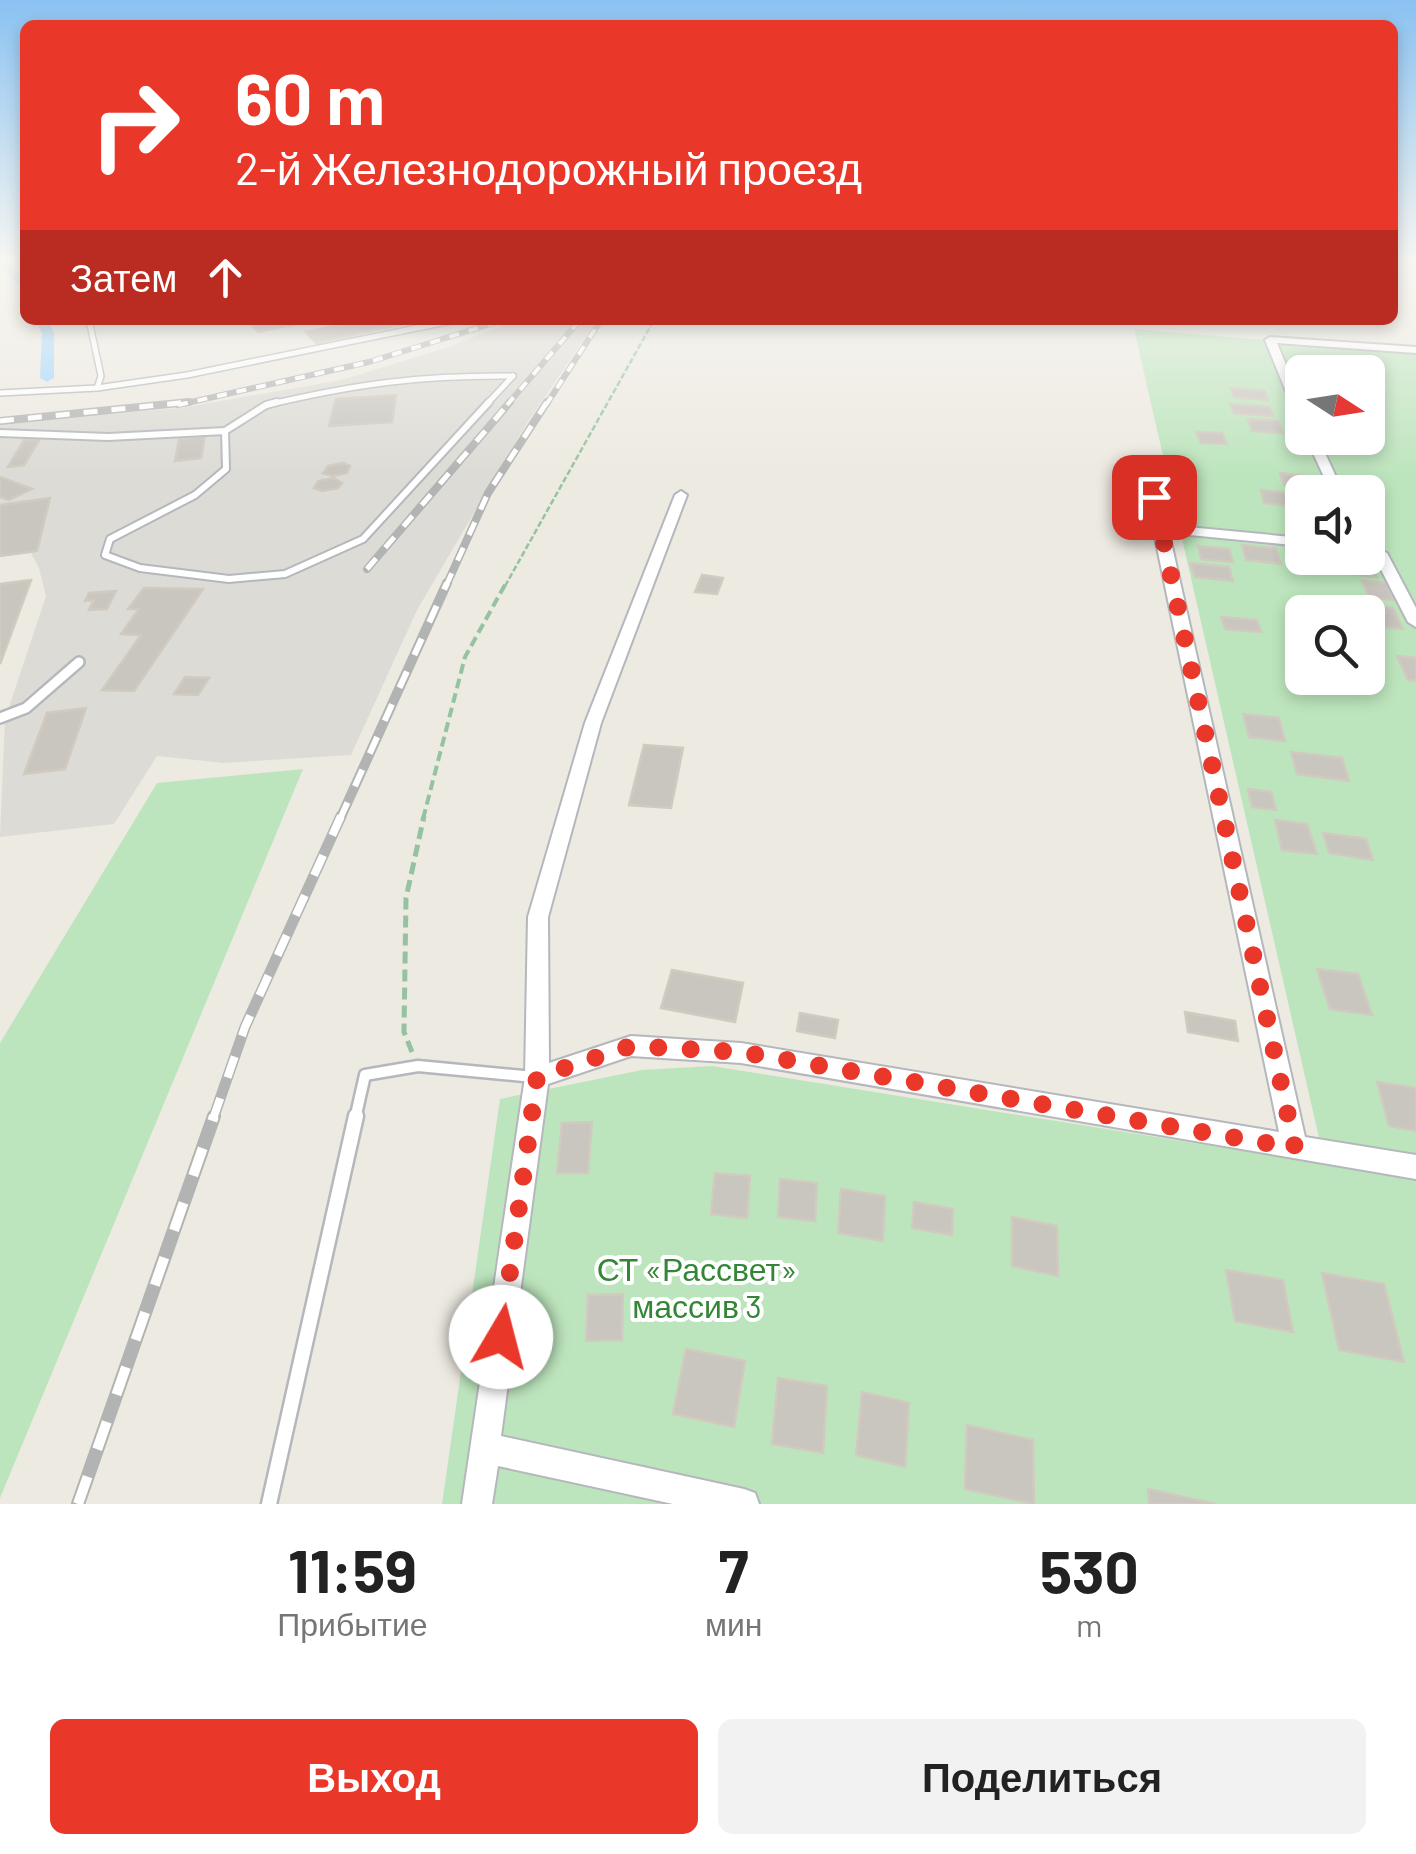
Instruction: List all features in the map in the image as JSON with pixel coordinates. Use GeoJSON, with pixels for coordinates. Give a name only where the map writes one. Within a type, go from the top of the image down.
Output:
{"type":"FeatureCollection","features":[{"type":"Feature","properties":{"kind":"street"},"geometry":{"type":"LineString","coordinates":[[1285,376],[1270,340],[1410,349],[1416,368]]}},
{"type":"Feature","properties":{"kind":"street"},"geometry":{"type":"LineString","coordinates":[[477,1504],[537,1077],[538,917],[593,723],[680,495]]}},
{"type":"Feature","properties":{"kind":"street"},"geometry":{"type":"LineString","coordinates":[[1154,497],[1295,1148]]}},
{"type":"Feature","properties":{"kind":"street"},"geometry":{"type":"LineString","coordinates":[[1160,528],[1285,540]]}},
{"type":"Feature","properties":{"kind":"street"},"geometry":{"type":"LineString","coordinates":[[1385,571],[1416,622]]}},
{"type":"Feature","properties":{"kind":"street"},"geometry":{"type":"LineString","coordinates":[[537,1077],[631,1046],[741,1052],[1416,1167]]}},
{"type":"Feature","properties":{"kind":"street"},"geometry":{"type":"LineString","coordinates":[[486,1448],[744,1504]]}},
{"type":"Feature","properties":{"kind":"lane"},"geometry":{"type":"LineString","coordinates":[[92,333],[101,376],[97,388]]}},
{"type":"Feature","properties":{"kind":"lane"},"geometry":{"type":"LineString","coordinates":[[0,393],[97,388],[235,366],[392,333]]}},
{"type":"Feature","properties":{"kind":"lane"},"geometry":{"type":"LineString","coordinates":[[0,433],[108,437],[225,431],[266,405],[357,384],[432,375],[513,376],[363,539],[285,574],[228,579],[140,568],[106,555],[110,539],[195,495],[226,469],[225,431]]}},
{"type":"Feature","properties":{"kind":"lane"},"geometry":{"type":"LineString","coordinates":[[0,718],[26,708],[79,662]]}},
{"type":"Feature","properties":{"kind":"lane"},"geometry":{"type":"LineString","coordinates":[[269,1504],[366,1075],[418,1066],[537,1077]]}},
{"type":"Feature","properties":{"kind":"path"},"geometry":{"type":"LineString","coordinates":[[418,1066],[404,1032],[406,898],[434,771],[465,657],[647,333]]}},
{"type":"Feature","properties":{"kind":"shaded area"},"geometry":{"type":"Polygon","coordinates":[[[484,333],[588,333],[525,426],[417,610],[351,755],[224,763],[157,756],[114,824],[0,837],[5,719],[46,596],[31,553],[0,557],[0,423],[180,408],[341,380],[484,333]]]}},
{"type":"Feature","properties":{"kind":"green space","name":"СТ «Рассвет» массив 3"},"geometry":{"type":"Polygon","coordinates":[[[1135,333],[1183,333],[1416,353],[1416,1504],[442,1504],[500,1099],[642,1070],[712,1066],[1325,1164],[1135,333]]]}},
{"type":"Feature","properties":{"kind":"green space"},"geometry":{"type":"Polygon","coordinates":[[[303,769],[0,1498],[0,1043],[157,783],[303,769]]]}},
{"type":"Feature","properties":{"kind":"building"},"geometry":{"type":"Polygon","coordinates":[[[307,333],[360,333],[316,343],[307,333]]]}},
{"type":"Feature","properties":{"kind":"building"},"geometry":{"type":"Polygon","coordinates":[[[1231,388],[1265,391],[1268,400],[1234,397],[1231,388]]]}},
{"type":"Feature","properties":{"kind":"building"},"geometry":{"type":"Polygon","coordinates":[[[396,395],[392,422],[329,426],[336,399],[396,395]]]}},
{"type":"Feature","properties":{"kind":"building"},"geometry":{"type":"Polygon","coordinates":[[[1230,404],[1269,407],[1273,416],[1234,413],[1230,404]]]}},
{"type":"Feature","properties":{"kind":"building"},"geometry":{"type":"Polygon","coordinates":[[[1248,419],[1278,421],[1284,433],[1252,431],[1248,419]]]}},
{"type":"Feature","properties":{"kind":"building"},"geometry":{"type":"Polygon","coordinates":[[[1196,432],[1222,433],[1227,444],[1201,443],[1196,432]]]}},
{"type":"Feature","properties":{"kind":"building"},"geometry":{"type":"Polygon","coordinates":[[[205,436],[201,458],[175,461],[179,439],[205,436]]]}},
{"type":"Feature","properties":{"kind":"building"},"geometry":{"type":"Polygon","coordinates":[[[40,439],[24,465],[8,467],[24,440],[40,439]]]}},
{"type":"Feature","properties":{"kind":"building"},"geometry":{"type":"Polygon","coordinates":[[[328,466],[350,466],[347,473],[323,473],[328,466]]]}},
{"type":"Feature","properties":{"kind":"building"},"geometry":{"type":"Polygon","coordinates":[[[0,477],[32,489],[9,500],[0,497],[0,477]]]}},
{"type":"Feature","properties":{"kind":"building"},"geometry":{"type":"Polygon","coordinates":[[[334,478],[342,483],[338,488],[314,488],[318,481],[334,478]]]}},
{"type":"Feature","properties":{"kind":"building"},"geometry":{"type":"Polygon","coordinates":[[[1261,490],[1285,493],[1285,505],[1264,503],[1261,490]]]}},
{"type":"Feature","properties":{"kind":"building"},"geometry":{"type":"Polygon","coordinates":[[[50,498],[37,551],[0,556],[0,505],[50,498]]]}},
{"type":"Feature","properties":{"kind":"building"},"geometry":{"type":"Polygon","coordinates":[[[1242,545],[1276,548],[1281,564],[1246,560],[1242,545]]]}},
{"type":"Feature","properties":{"kind":"building"},"geometry":{"type":"Polygon","coordinates":[[[1198,546],[1229,549],[1233,562],[1201,559],[1198,546]]]}},
{"type":"Feature","properties":{"kind":"building"},"geometry":{"type":"Polygon","coordinates":[[[1190,563],[1229,567],[1233,581],[1195,577],[1190,563]]]}},
{"type":"Feature","properties":{"kind":"building"},"geometry":{"type":"Polygon","coordinates":[[[702,575],[723,578],[717,594],[695,592],[702,575]]]}},
{"type":"Feature","properties":{"kind":"building"},"geometry":{"type":"Polygon","coordinates":[[[31,580],[0,664],[0,584],[31,580]]]}},
{"type":"Feature","properties":{"kind":"building"},"geometry":{"type":"Polygon","coordinates":[[[1362,581],[1387,583],[1394,600],[1385,599],[1385,595],[1368,595],[1362,581]]]}},
{"type":"Feature","properties":{"kind":"building"},"geometry":{"type":"Polygon","coordinates":[[[144,588],[203,589],[134,691],[102,690],[141,635],[121,634],[139,609],[128,609],[144,588]]]}},
{"type":"Feature","properties":{"kind":"building"},"geometry":{"type":"Polygon","coordinates":[[[116,591],[107,609],[89,610],[94,600],[85,601],[89,593],[116,591]]]}},
{"type":"Feature","properties":{"kind":"building"},"geometry":{"type":"Polygon","coordinates":[[[1385,607],[1393,608],[1403,629],[1385,627],[1385,607]]]}},
{"type":"Feature","properties":{"kind":"building"},"geometry":{"type":"Polygon","coordinates":[[[1221,617],[1257,620],[1261,632],[1225,629],[1221,617]]]}},
{"type":"Feature","properties":{"kind":"building"},"geometry":{"type":"Polygon","coordinates":[[[1397,656],[1416,658],[1416,681],[1408,680],[1397,656]]]}},
{"type":"Feature","properties":{"kind":"building"},"geometry":{"type":"Polygon","coordinates":[[[185,677],[209,678],[198,695],[174,694],[185,677]]]}},
{"type":"Feature","properties":{"kind":"building"},"geometry":{"type":"Polygon","coordinates":[[[86,708],[65,769],[24,774],[47,713],[86,708]]]}},
{"type":"Feature","properties":{"kind":"building"},"geometry":{"type":"Polygon","coordinates":[[[1243,714],[1279,718],[1285,741],[1249,737],[1243,714]]]}},
{"type":"Feature","properties":{"kind":"building"},"geometry":{"type":"Polygon","coordinates":[[[644,745],[683,748],[671,808],[629,805],[644,745]]]}},
{"type":"Feature","properties":{"kind":"building"},"geometry":{"type":"Polygon","coordinates":[[[1291,752],[1342,758],[1349,781],[1297,774],[1291,752]]]}},
{"type":"Feature","properties":{"kind":"building"},"geometry":{"type":"Polygon","coordinates":[[[1248,789],[1271,792],[1276,810],[1252,807],[1248,789]]]}},
{"type":"Feature","properties":{"kind":"building"},"geometry":{"type":"Polygon","coordinates":[[[1275,820],[1307,824],[1317,854],[1282,850],[1275,820]]]}},
{"type":"Feature","properties":{"kind":"building"},"geometry":{"type":"Polygon","coordinates":[[[1323,833],[1366,839],[1373,860],[1329,853],[1323,833]]]}},
{"type":"Feature","properties":{"kind":"building"},"geometry":{"type":"Polygon","coordinates":[[[1317,969],[1358,974],[1372,1015],[1330,1009],[1317,969]]]}},
{"type":"Feature","properties":{"kind":"building"},"geometry":{"type":"Polygon","coordinates":[[[672,970],[743,983],[735,1022],[661,1008],[672,970]]]}},
{"type":"Feature","properties":{"kind":"building"},"geometry":{"type":"Polygon","coordinates":[[[1185,1012],[1235,1021],[1238,1041],[1188,1032],[1185,1012]]]}},
{"type":"Feature","properties":{"kind":"building"},"geometry":{"type":"Polygon","coordinates":[[[800,1013],[838,1020],[835,1038],[797,1031],[800,1013]]]}},
{"type":"Feature","properties":{"kind":"building"},"geometry":{"type":"Polygon","coordinates":[[[1377,1082],[1416,1088],[1416,1131],[1389,1126],[1377,1082]]]}},
{"type":"Feature","properties":{"kind":"building"},"geometry":{"type":"Polygon","coordinates":[[[592,1122],[588,1173],[557,1173],[562,1123],[592,1122]]]}},
{"type":"Feature","properties":{"kind":"building"},"geometry":{"type":"Polygon","coordinates":[[[715,1173],[750,1176],[747,1218],[711,1214],[715,1173]]]}},
{"type":"Feature","properties":{"kind":"building"},"geometry":{"type":"Polygon","coordinates":[[[780,1179],[817,1183],[815,1221],[778,1217],[780,1179]]]}},
{"type":"Feature","properties":{"kind":"building"},"geometry":{"type":"Polygon","coordinates":[[[841,1189],[885,1196],[883,1241],[838,1233],[841,1189]]]}},
{"type":"Feature","properties":{"kind":"building"},"geometry":{"type":"Polygon","coordinates":[[[914,1202],[953,1209],[952,1235],[912,1228],[914,1202]]]}},
{"type":"Feature","properties":{"kind":"building"},"geometry":{"type":"Polygon","coordinates":[[[1012,1217],[1057,1226],[1058,1276],[1012,1266],[1012,1217]]]}},
{"type":"Feature","properties":{"kind":"building"},"geometry":{"type":"Polygon","coordinates":[[[1226,1270],[1283,1280],[1293,1332],[1235,1321],[1226,1270]]]}},
{"type":"Feature","properties":{"kind":"building"},"geometry":{"type":"Polygon","coordinates":[[[1322,1273],[1384,1284],[1404,1362],[1339,1350],[1322,1273]]]}},
{"type":"Feature","properties":{"kind":"building"},"geometry":{"type":"Polygon","coordinates":[[[623,1294],[622,1340],[586,1341],[588,1295],[623,1294]]]}},
{"type":"Feature","properties":{"kind":"building"},"geometry":{"type":"Polygon","coordinates":[[[686,1349],[745,1361],[734,1427],[673,1414],[686,1349]]]}},
{"type":"Feature","properties":{"kind":"building"},"geometry":{"type":"Polygon","coordinates":[[[778,1378],[827,1386],[823,1453],[772,1444],[778,1378]]]}},
{"type":"Feature","properties":{"kind":"building"},"geometry":{"type":"Polygon","coordinates":[[[862,1392],[909,1403],[905,1467],[856,1455],[862,1392]]]}},
{"type":"Feature","properties":{"kind":"building"},"geometry":{"type":"Polygon","coordinates":[[[967,1425],[1033,1440],[1034,1504],[965,1489],[967,1425]]]}},
{"type":"Feature","properties":{"kind":"building"},"geometry":{"type":"Polygon","coordinates":[[[1148,1489],[1216,1504],[1149,1504],[1148,1489]]]}},
{"type":"Feature","properties":{"kind":"waterway"},"geometry":{"type":"LineString","coordinates":[[47,378],[48,333]]}},
{"type":"Feature","properties":{"kind":"railway"},"geometry":{"type":"LineString","coordinates":[[178,405],[369,362],[461,333]]}},
{"type":"Feature","properties":{"kind":"railway"},"geometry":{"type":"LineString","coordinates":[[507,405],[569,333]]}},
{"type":"Feature","properties":{"kind":"railway"},"geometry":{"type":"LineString","coordinates":[[546,405],[592,333]]}},
{"type":"Feature","properties":{"kind":"railway"},"geometry":{"type":"LineString","coordinates":[[0,421],[189,402]]}},
{"type":"Feature","properties":{"kind":"railway"},"geometry":{"type":"LineString","coordinates":[[367,569],[510,402]]}},
{"type":"Feature","properties":{"kind":"railway"},"geometry":{"type":"LineString","coordinates":[[446,586],[488,493],[547,402]]}},
{"type":"Feature","properties":{"kind":"railway"},"geometry":{"type":"LineString","coordinates":[[340,819],[447,583]]}},
{"type":"Feature","properties":{"kind":"railway"},"geometry":{"type":"LineString","coordinates":[[213,1119],[245,1027],[341,816]]}},
{"type":"Feature","properties":{"kind":"railway"},"geometry":{"type":"LineString","coordinates":[[78,1504],[214,1116]]}},
{"type":"Feature","properties":{"kind":"route"},"geometry":{"type":"LineString","coordinates":[[501,1337],[537,1077],[631,1046],[741,1052],[1295,1148],[1154,497]]}}]}
